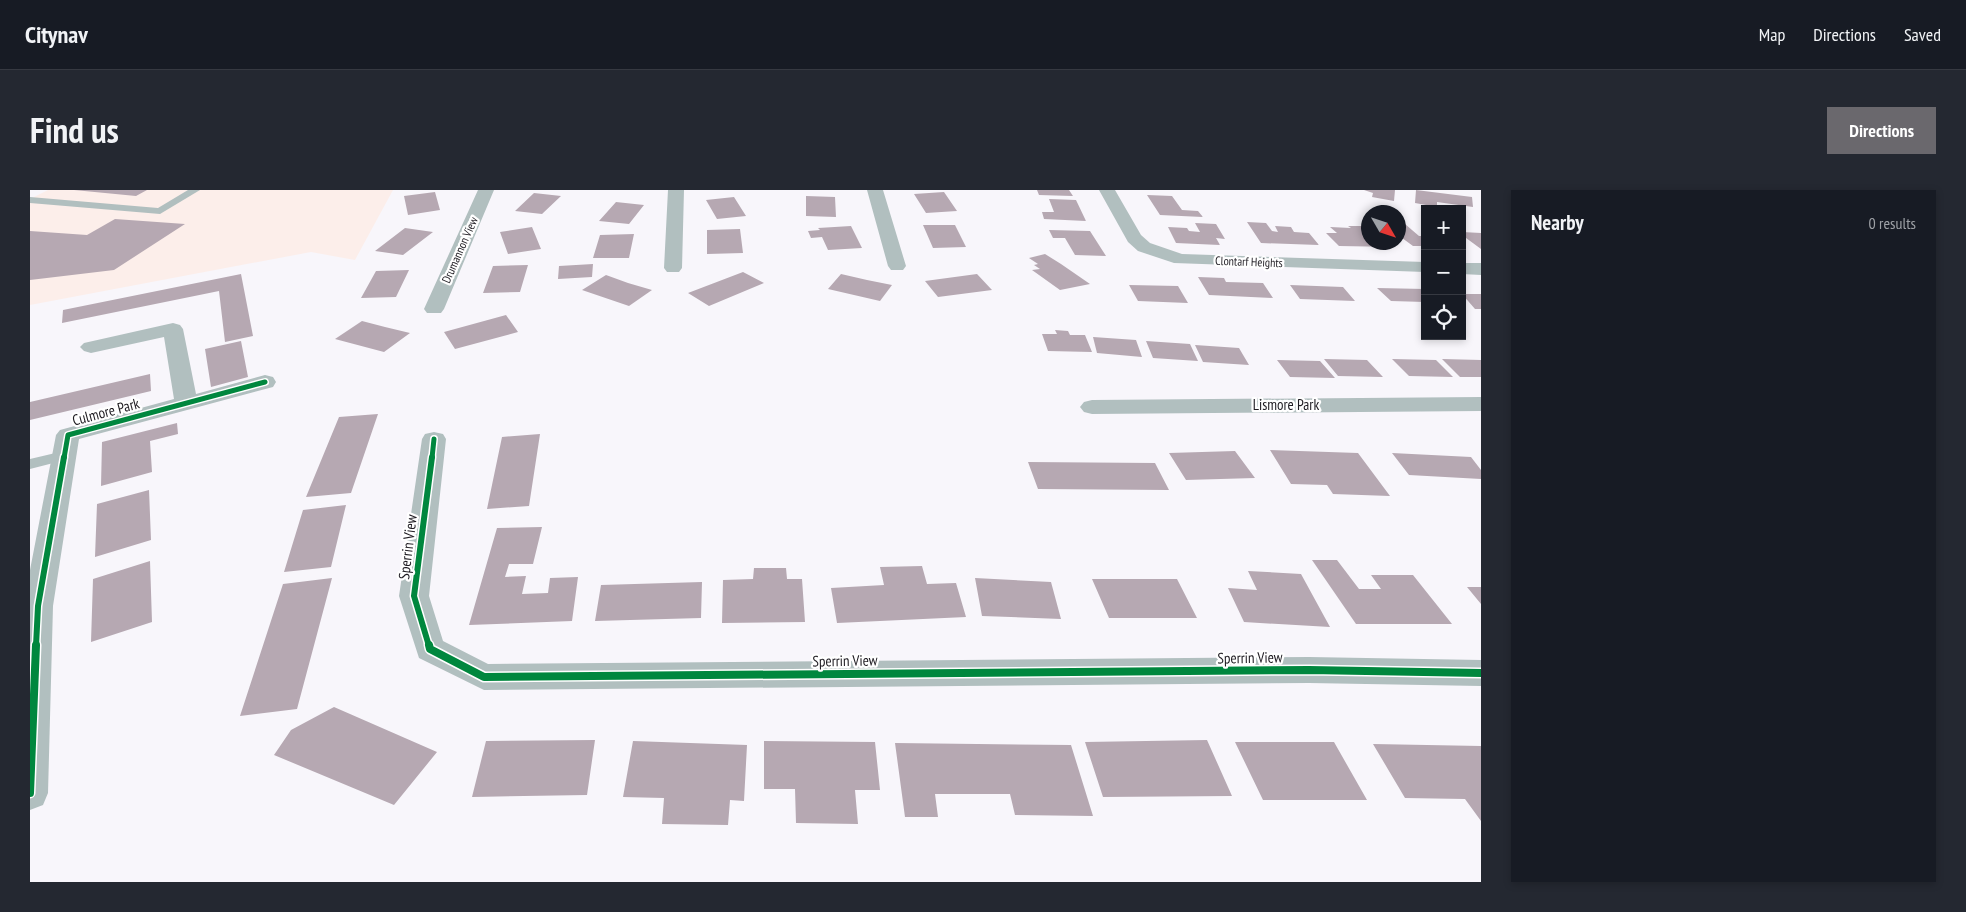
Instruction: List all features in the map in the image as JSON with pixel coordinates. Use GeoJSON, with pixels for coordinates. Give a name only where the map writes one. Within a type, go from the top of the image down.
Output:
{"type":"FeatureCollection","features":[{"type":"Feature","properties":{"kind":"street","name":"Drumannon View"},"geometry":{"type":"LineString","coordinates":[[434,309],[486,190]]}},
{"type":"Feature","properties":{"kind":"street"},"geometry":{"type":"LineString","coordinates":[[672,268],[676,190]]}},
{"type":"Feature","properties":{"kind":"street"},"geometry":{"type":"LineString","coordinates":[[875,190],[897,266]]}},
{"type":"Feature","properties":{"kind":"street","name":"Clontarf Heights"},"geometry":{"type":"LineString","coordinates":[[1107,190],[1134,238],[1144,247],[1180,259],[1421,267]]}},
{"type":"Feature","properties":{"kind":"street"},"geometry":{"type":"LineString","coordinates":[[1466,268],[1481,268]]}},
{"type":"Feature","properties":{"kind":"street"},"geometry":{"type":"LineString","coordinates":[[91,347],[173,329],[186,404]]}},
{"type":"Feature","properties":{"kind":"street","name":"Culmore Park"},"geometry":{"type":"LineString","coordinates":[[30,772],[38,606],[68,436],[265,382]]}},
{"type":"Feature","properties":{"kind":"street","name":"Lismore Park"},"geometry":{"type":"LineString","coordinates":[[1092,407],[1481,404]]}},
{"type":"Feature","properties":{"kind":"street","name":"Sperrin View"},"geometry":{"type":"LineString","coordinates":[[434,438],[414,596],[430,649],[484,677],[1309,670],[1481,673]]}},
{"type":"Feature","properties":{"kind":"lane"},"geometry":{"type":"LineString","coordinates":[[30,200],[160,211],[195,190]]}},
{"type":"Feature","properties":{"kind":"lane"},"geometry":{"type":"LineString","coordinates":[[30,464],[64,456]]}},
{"type":"Feature","properties":{"kind":"shaded area"},"geometry":{"type":"Polygon","coordinates":[[[48,190],[393,190],[355,260],[311,252],[30,305],[30,199],[48,190]]]}},
{"type":"Feature","properties":{"kind":"building"},"geometry":{"type":"Polygon","coordinates":[[[74,190],[147,190],[136,196],[74,190]]]}},
{"type":"Feature","properties":{"kind":"building"},"geometry":{"type":"Polygon","coordinates":[[[1037,190],[1069,190],[1073,196],[1039,195],[1037,190]]]}},
{"type":"Feature","properties":{"kind":"building"},"geometry":{"type":"Polygon","coordinates":[[[1364,190],[1395,190],[1394,201],[1372,197],[1373,193],[1364,190]]]}},
{"type":"Feature","properties":{"kind":"building"},"geometry":{"type":"Polygon","coordinates":[[[1416,190],[1472,197],[1473,207],[1437,202],[1437,205],[1415,203],[1416,190]]]}},
{"type":"Feature","properties":{"kind":"building"},"geometry":{"type":"Polygon","coordinates":[[[435,192],[440,210],[408,215],[404,196],[435,192]]]}},
{"type":"Feature","properties":{"kind":"building"},"geometry":{"type":"Polygon","coordinates":[[[944,192],[957,211],[926,213],[914,194],[944,192]]]}},
{"type":"Feature","properties":{"kind":"building"},"geometry":{"type":"Polygon","coordinates":[[[534,193],[561,196],[542,214],[515,211],[534,193]]]}},
{"type":"Feature","properties":{"kind":"building"},"geometry":{"type":"Polygon","coordinates":[[[1147,195],[1172,196],[1182,210],[1198,211],[1203,217],[1160,215],[1147,195]]]}},
{"type":"Feature","properties":{"kind":"building"},"geometry":{"type":"Polygon","coordinates":[[[806,196],[835,197],[836,217],[806,216],[806,196]]]}},
{"type":"Feature","properties":{"kind":"building"},"geometry":{"type":"Polygon","coordinates":[[[734,197],[746,216],[717,219],[706,200],[734,197]]]}},
{"type":"Feature","properties":{"kind":"building"},"geometry":{"type":"Polygon","coordinates":[[[1049,199],[1076,200],[1086,221],[1044,219],[1042,212],[1054,212],[1049,199]]]}},
{"type":"Feature","properties":{"kind":"building"},"geometry":{"type":"Polygon","coordinates":[[[616,202],[644,205],[629,224],[599,221],[616,202]]]}},
{"type":"Feature","properties":{"kind":"building"},"geometry":{"type":"Polygon","coordinates":[[[115,219],[185,224],[114,270],[30,280],[30,231],[87,235],[115,219]]]}},
{"type":"Feature","properties":{"kind":"building"},"geometry":{"type":"Polygon","coordinates":[[[1247,222],[1266,223],[1272,231],[1278,232],[1275,226],[1291,227],[1294,232],[1309,233],[1319,245],[1261,243],[1247,222]]]}},
{"type":"Feature","properties":{"kind":"building"},"geometry":{"type":"Polygon","coordinates":[[[1195,223],[1216,224],[1225,239],[1216,238],[1220,245],[1176,243],[1168,227],[1187,228],[1189,231],[1200,232],[1195,223]]]}},
{"type":"Feature","properties":{"kind":"building"},"geometry":{"type":"Polygon","coordinates":[[[923,225],[955,225],[966,247],[933,248],[923,225]]]}},
{"type":"Feature","properties":{"kind":"building"},"geometry":{"type":"Polygon","coordinates":[[[1406,225],[1421,236],[1421,246],[1413,246],[1406,241],[1406,225]]]}},
{"type":"Feature","properties":{"kind":"building"},"geometry":{"type":"Polygon","coordinates":[[[851,226],[862,248],[828,250],[822,237],[811,238],[808,231],[820,230],[818,228],[851,226]]]}},
{"type":"Feature","properties":{"kind":"building"},"geometry":{"type":"Polygon","coordinates":[[[1348,226],[1361,226],[1361,246],[1339,246],[1326,233],[1337,233],[1330,227],[1351,228],[1348,226]]]}},
{"type":"Feature","properties":{"kind":"building"},"geometry":{"type":"Polygon","coordinates":[[[532,227],[541,249],[508,254],[500,232],[532,227]]]}},
{"type":"Feature","properties":{"kind":"building"},"geometry":{"type":"Polygon","coordinates":[[[405,228],[433,232],[403,255],[375,251],[405,228]]]}},
{"type":"Feature","properties":{"kind":"building"},"geometry":{"type":"Polygon","coordinates":[[[740,229],[743,253],[707,254],[707,230],[740,229]]]}},
{"type":"Feature","properties":{"kind":"building"},"geometry":{"type":"Polygon","coordinates":[[[1049,230],[1090,231],[1106,256],[1075,255],[1065,238],[1053,238],[1049,230]]]}},
{"type":"Feature","properties":{"kind":"building"},"geometry":{"type":"Polygon","coordinates":[[[1466,232],[1481,233],[1481,249],[1466,238],[1466,232]]]}},
{"type":"Feature","properties":{"kind":"building"},"geometry":{"type":"Polygon","coordinates":[[[634,234],[629,258],[593,258],[600,235],[634,234]]]}},
{"type":"Feature","properties":{"kind":"building"},"geometry":{"type":"Polygon","coordinates":[[[1045,254],[1090,284],[1060,290],[1032,270],[1040,269],[1034,265],[1038,264],[1029,258],[1045,254]]]}},
{"type":"Feature","properties":{"kind":"building"},"geometry":{"type":"Polygon","coordinates":[[[593,264],[592,277],[558,279],[559,266],[593,264]]]}},
{"type":"Feature","properties":{"kind":"building"},"geometry":{"type":"Polygon","coordinates":[[[528,265],[520,292],[483,293],[493,266],[528,265]]]}},
{"type":"Feature","properties":{"kind":"building"},"geometry":{"type":"Polygon","coordinates":[[[409,270],[396,297],[361,298],[376,271],[409,270]]]}},
{"type":"Feature","properties":{"kind":"building"},"geometry":{"type":"Polygon","coordinates":[[[743,272],[764,283],[709,306],[688,293],[743,272]]]}},
{"type":"Feature","properties":{"kind":"building"},"geometry":{"type":"Polygon","coordinates":[[[241,274],[253,336],[225,342],[219,291],[62,323],[63,310],[241,274]]]}},
{"type":"Feature","properties":{"kind":"building"},"geometry":{"type":"Polygon","coordinates":[[[841,274],[892,285],[880,301],[828,289],[841,274]]]}},
{"type":"Feature","properties":{"kind":"building"},"geometry":{"type":"Polygon","coordinates":[[[977,274],[992,290],[938,297],[925,281],[977,274]]]}},
{"type":"Feature","properties":{"kind":"building"},"geometry":{"type":"Polygon","coordinates":[[[606,275],[652,290],[629,306],[582,290],[606,275]]]}},
{"type":"Feature","properties":{"kind":"building"},"geometry":{"type":"Polygon","coordinates":[[[1198,277],[1224,278],[1226,282],[1263,283],[1273,298],[1209,295],[1198,277]]]}},
{"type":"Feature","properties":{"kind":"building"},"geometry":{"type":"Polygon","coordinates":[[[1129,285],[1178,286],[1188,303],[1138,301],[1129,285]]]}},
{"type":"Feature","properties":{"kind":"building"},"geometry":{"type":"Polygon","coordinates":[[[1290,285],[1343,287],[1355,301],[1300,299],[1290,285]]]}},
{"type":"Feature","properties":{"kind":"building"},"geometry":{"type":"Polygon","coordinates":[[[1377,288],[1421,289],[1421,302],[1391,301],[1377,288]]]}},
{"type":"Feature","properties":{"kind":"building"},"geometry":{"type":"Polygon","coordinates":[[[1466,294],[1481,294],[1481,309],[1475,309],[1466,299],[1466,294]]]}},
{"type":"Feature","properties":{"kind":"building"},"geometry":{"type":"Polygon","coordinates":[[[506,315],[518,332],[455,349],[444,332],[506,315]]]}},
{"type":"Feature","properties":{"kind":"building"},"geometry":{"type":"Polygon","coordinates":[[[362,321],[410,333],[384,352],[335,339],[362,321]]]}},
{"type":"Feature","properties":{"kind":"building"},"geometry":{"type":"Polygon","coordinates":[[[1055,330],[1068,331],[1070,335],[1085,335],[1092,352],[1048,351],[1042,334],[1057,334],[1055,330]]]}},
{"type":"Feature","properties":{"kind":"building"},"geometry":{"type":"Polygon","coordinates":[[[1093,337],[1136,340],[1142,357],[1097,353],[1093,337]]]}},
{"type":"Feature","properties":{"kind":"building"},"geometry":{"type":"Polygon","coordinates":[[[241,341],[248,377],[211,387],[205,349],[241,341]]]}},
{"type":"Feature","properties":{"kind":"building"},"geometry":{"type":"Polygon","coordinates":[[[1146,341],[1190,344],[1198,361],[1153,358],[1146,341]]]}},
{"type":"Feature","properties":{"kind":"building"},"geometry":{"type":"Polygon","coordinates":[[[1195,345],[1239,348],[1249,365],[1203,362],[1195,345]]]}},
{"type":"Feature","properties":{"kind":"building"},"geometry":{"type":"Polygon","coordinates":[[[1324,359],[1367,360],[1383,377],[1338,376],[1324,359]]]}},
{"type":"Feature","properties":{"kind":"building"},"geometry":{"type":"Polygon","coordinates":[[[1392,359],[1436,360],[1453,377],[1409,376],[1392,359]]]}},
{"type":"Feature","properties":{"kind":"building"},"geometry":{"type":"Polygon","coordinates":[[[1442,359],[1481,360],[1481,377],[1460,377],[1442,359]]]}},
{"type":"Feature","properties":{"kind":"building"},"geometry":{"type":"Polygon","coordinates":[[[1277,360],[1320,361],[1335,378],[1290,377],[1277,360]]]}},
{"type":"Feature","properties":{"kind":"building"},"geometry":{"type":"Polygon","coordinates":[[[150,374],[151,391],[30,420],[30,402],[150,374]]]}},
{"type":"Feature","properties":{"kind":"building"},"geometry":{"type":"Polygon","coordinates":[[[378,414],[351,493],[306,497],[339,417],[378,414]]]}},
{"type":"Feature","properties":{"kind":"building"},"geometry":{"type":"Polygon","coordinates":[[[177,423],[178,434],[150,441],[152,472],[101,486],[102,442],[177,423]]]}},
{"type":"Feature","properties":{"kind":"building"},"geometry":{"type":"Polygon","coordinates":[[[540,434],[529,506],[487,509],[502,437],[540,434]]]}},
{"type":"Feature","properties":{"kind":"building"},"geometry":{"type":"Polygon","coordinates":[[[1270,450],[1358,453],[1390,496],[1333,494],[1327,485],[1291,484],[1270,450]]]}},
{"type":"Feature","properties":{"kind":"building"},"geometry":{"type":"Polygon","coordinates":[[[1235,451],[1255,478],[1186,480],[1169,453],[1235,451]]]}},
{"type":"Feature","properties":{"kind":"building"},"geometry":{"type":"Polygon","coordinates":[[[1392,453],[1471,457],[1481,470],[1481,479],[1409,475],[1392,453]]]}},
{"type":"Feature","properties":{"kind":"building"},"geometry":{"type":"Polygon","coordinates":[[[1028,462],[1155,463],[1169,490],[1038,489],[1028,462]]]}},
{"type":"Feature","properties":{"kind":"building"},"geometry":{"type":"Polygon","coordinates":[[[149,490],[151,540],[95,557],[97,504],[149,490]]]}},
{"type":"Feature","properties":{"kind":"building"},"geometry":{"type":"Polygon","coordinates":[[[346,505],[331,567],[284,572],[303,510],[346,505]]]}},
{"type":"Feature","properties":{"kind":"building"},"geometry":{"type":"Polygon","coordinates":[[[542,527],[533,564],[509,564],[505,577],[526,576],[522,594],[548,593],[550,578],[578,577],[572,621],[469,625],[497,528],[542,527]]]}},
{"type":"Feature","properties":{"kind":"building"},"geometry":{"type":"Polygon","coordinates":[[[1312,560],[1337,560],[1359,589],[1381,589],[1371,575],[1413,575],[1452,624],[1356,624],[1312,560]]]}},
{"type":"Feature","properties":{"kind":"building"},"geometry":{"type":"Polygon","coordinates":[[[150,561],[152,622],[91,642],[93,579],[150,561]]]}},
{"type":"Feature","properties":{"kind":"building"},"geometry":{"type":"Polygon","coordinates":[[[922,566],[927,584],[956,583],[966,617],[837,623],[831,588],[884,585],[880,567],[922,566]]]}},
{"type":"Feature","properties":{"kind":"building"},"geometry":{"type":"Polygon","coordinates":[[[754,568],[786,568],[787,579],[802,579],[805,622],[722,623],[723,580],[753,579],[754,568]]]}},
{"type":"Feature","properties":{"kind":"building"},"geometry":{"type":"Polygon","coordinates":[[[1248,571],[1301,574],[1330,627],[1244,622],[1228,588],[1257,590],[1248,571]]]}},
{"type":"Feature","properties":{"kind":"building"},"geometry":{"type":"Polygon","coordinates":[[[332,578],[297,709],[240,716],[283,584],[332,578]]]}},
{"type":"Feature","properties":{"kind":"building"},"geometry":{"type":"Polygon","coordinates":[[[975,578],[1051,582],[1061,619],[982,616],[975,578]]]}},
{"type":"Feature","properties":{"kind":"building"},"geometry":{"type":"Polygon","coordinates":[[[1092,579],[1177,579],[1197,618],[1109,618],[1092,579]]]}},
{"type":"Feature","properties":{"kind":"building"},"geometry":{"type":"Polygon","coordinates":[[[702,582],[701,618],[595,621],[601,585],[702,582]]]}},
{"type":"Feature","properties":{"kind":"building"},"geometry":{"type":"Polygon","coordinates":[[[1467,587],[1481,587],[1481,604],[1467,587]]]}},
{"type":"Feature","properties":{"kind":"building"},"geometry":{"type":"Polygon","coordinates":[[[334,707],[437,752],[394,805],[274,755],[291,730],[334,707]]]}},
{"type":"Feature","properties":{"kind":"building"},"geometry":{"type":"Polygon","coordinates":[[[595,740],[587,795],[472,797],[486,741],[595,740]]]}},
{"type":"Feature","properties":{"kind":"building"},"geometry":{"type":"Polygon","coordinates":[[[1207,740],[1232,796],[1103,797],[1085,742],[1207,740]]]}},
{"type":"Feature","properties":{"kind":"building"},"geometry":{"type":"Polygon","coordinates":[[[633,741],[747,745],[744,801],[730,800],[728,825],[662,824],[664,798],[623,797],[633,741]]]}},
{"type":"Feature","properties":{"kind":"building"},"geometry":{"type":"Polygon","coordinates":[[[764,741],[875,742],[880,790],[855,790],[858,824],[796,823],[795,789],[764,789],[764,741]]]}},
{"type":"Feature","properties":{"kind":"building"},"geometry":{"type":"Polygon","coordinates":[[[1235,742],[1334,742],[1367,800],[1263,800],[1235,742]]]}},
{"type":"Feature","properties":{"kind":"building"},"geometry":{"type":"Polygon","coordinates":[[[895,743],[1071,745],[1093,816],[1015,815],[1010,794],[935,794],[938,817],[905,817],[895,743]]]}},
{"type":"Feature","properties":{"kind":"building"},"geometry":{"type":"Polygon","coordinates":[[[1373,744],[1481,746],[1481,821],[1465,799],[1405,798],[1373,744]]]}},
{"type":"Feature","properties":{"kind":"cycle path"},"geometry":{"type":"LineString","coordinates":[[30,793],[38,606],[68,435],[265,382]]}},
{"type":"Feature","properties":{"kind":"cycle path"},"geometry":{"type":"LineString","coordinates":[[434,439],[414,596],[430,649],[484,677],[1309,670],[1481,673]]}}]}
